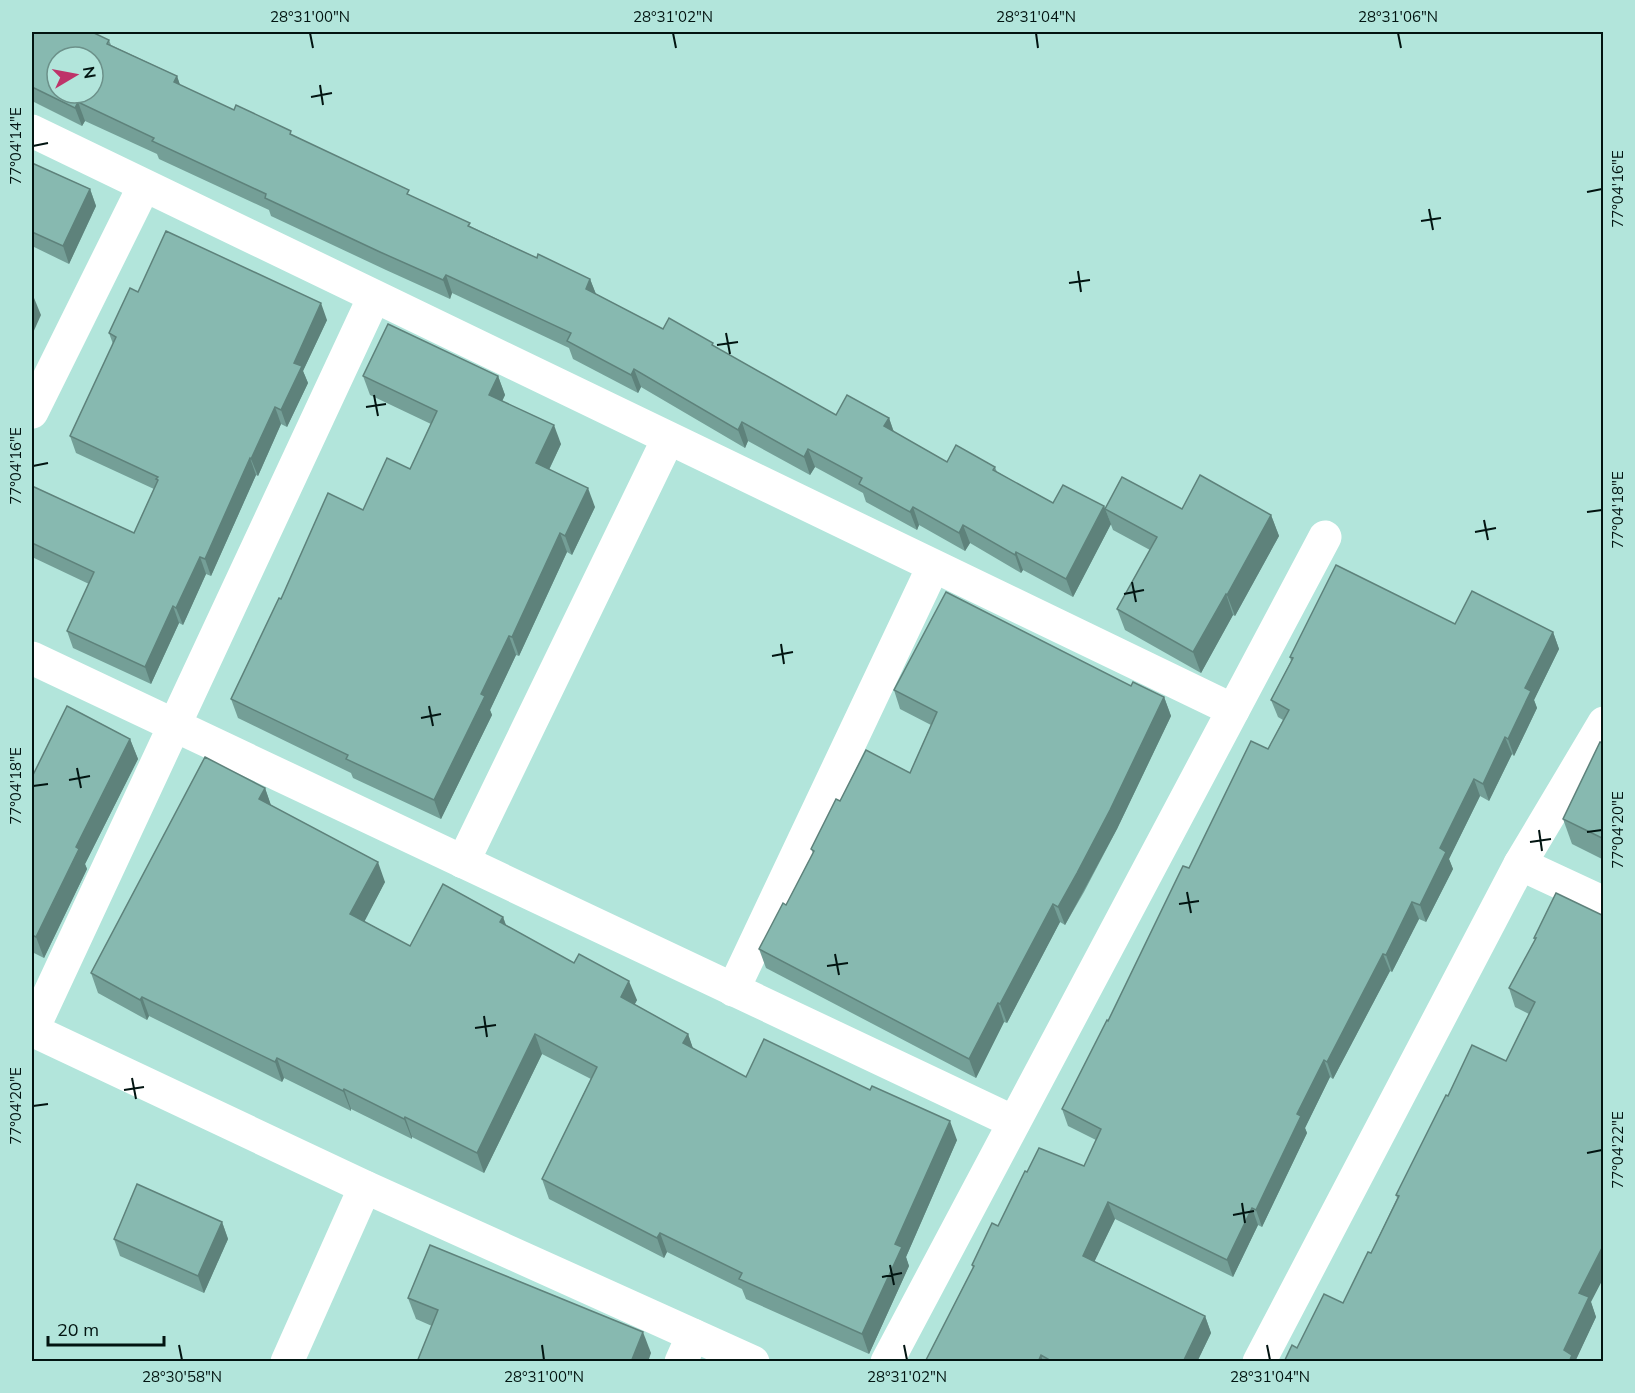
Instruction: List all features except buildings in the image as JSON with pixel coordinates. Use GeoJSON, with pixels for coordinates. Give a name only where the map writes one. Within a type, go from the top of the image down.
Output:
{"type":"FeatureCollection","features":[{"type":"Feature","properties":{"kind":"street"},"geometry":{"type":"LineString","coordinates":[[32,131],[1233,710]]}},
{"type":"Feature","properties":{"kind":"street"},"geometry":{"type":"LineString","coordinates":[[32,412],[144,186]]}},
{"type":"Feature","properties":{"kind":"street"},"geometry":{"type":"LineString","coordinates":[[374,297],[32,1031],[365,1187],[687,1348],[753,1362]]}},
{"type":"Feature","properties":{"kind":"street"},"geometry":{"type":"LineString","coordinates":[[463,862],[668,439]]}},
{"type":"Feature","properties":{"kind":"street"},"geometry":{"type":"LineString","coordinates":[[887,1362],[1325,537]]}},
{"type":"Feature","properties":{"kind":"street"},"geometry":{"type":"LineString","coordinates":[[733,990],[933,567]]}},
{"type":"Feature","properties":{"kind":"street"},"geometry":{"type":"LineString","coordinates":[[32,658],[1014,1122]]}},
{"type":"Feature","properties":{"kind":"street"},"geometry":{"type":"LineString","coordinates":[[1259,1362],[1520,864],[1604,723]]}},
{"type":"Feature","properties":{"kind":"street"},"geometry":{"type":"LineString","coordinates":[[1520,864],[1604,903]]}},
{"type":"Feature","properties":{"kind":"street"},"geometry":{"type":"LineString","coordinates":[[287,1362],[365,1187]]}}]}
